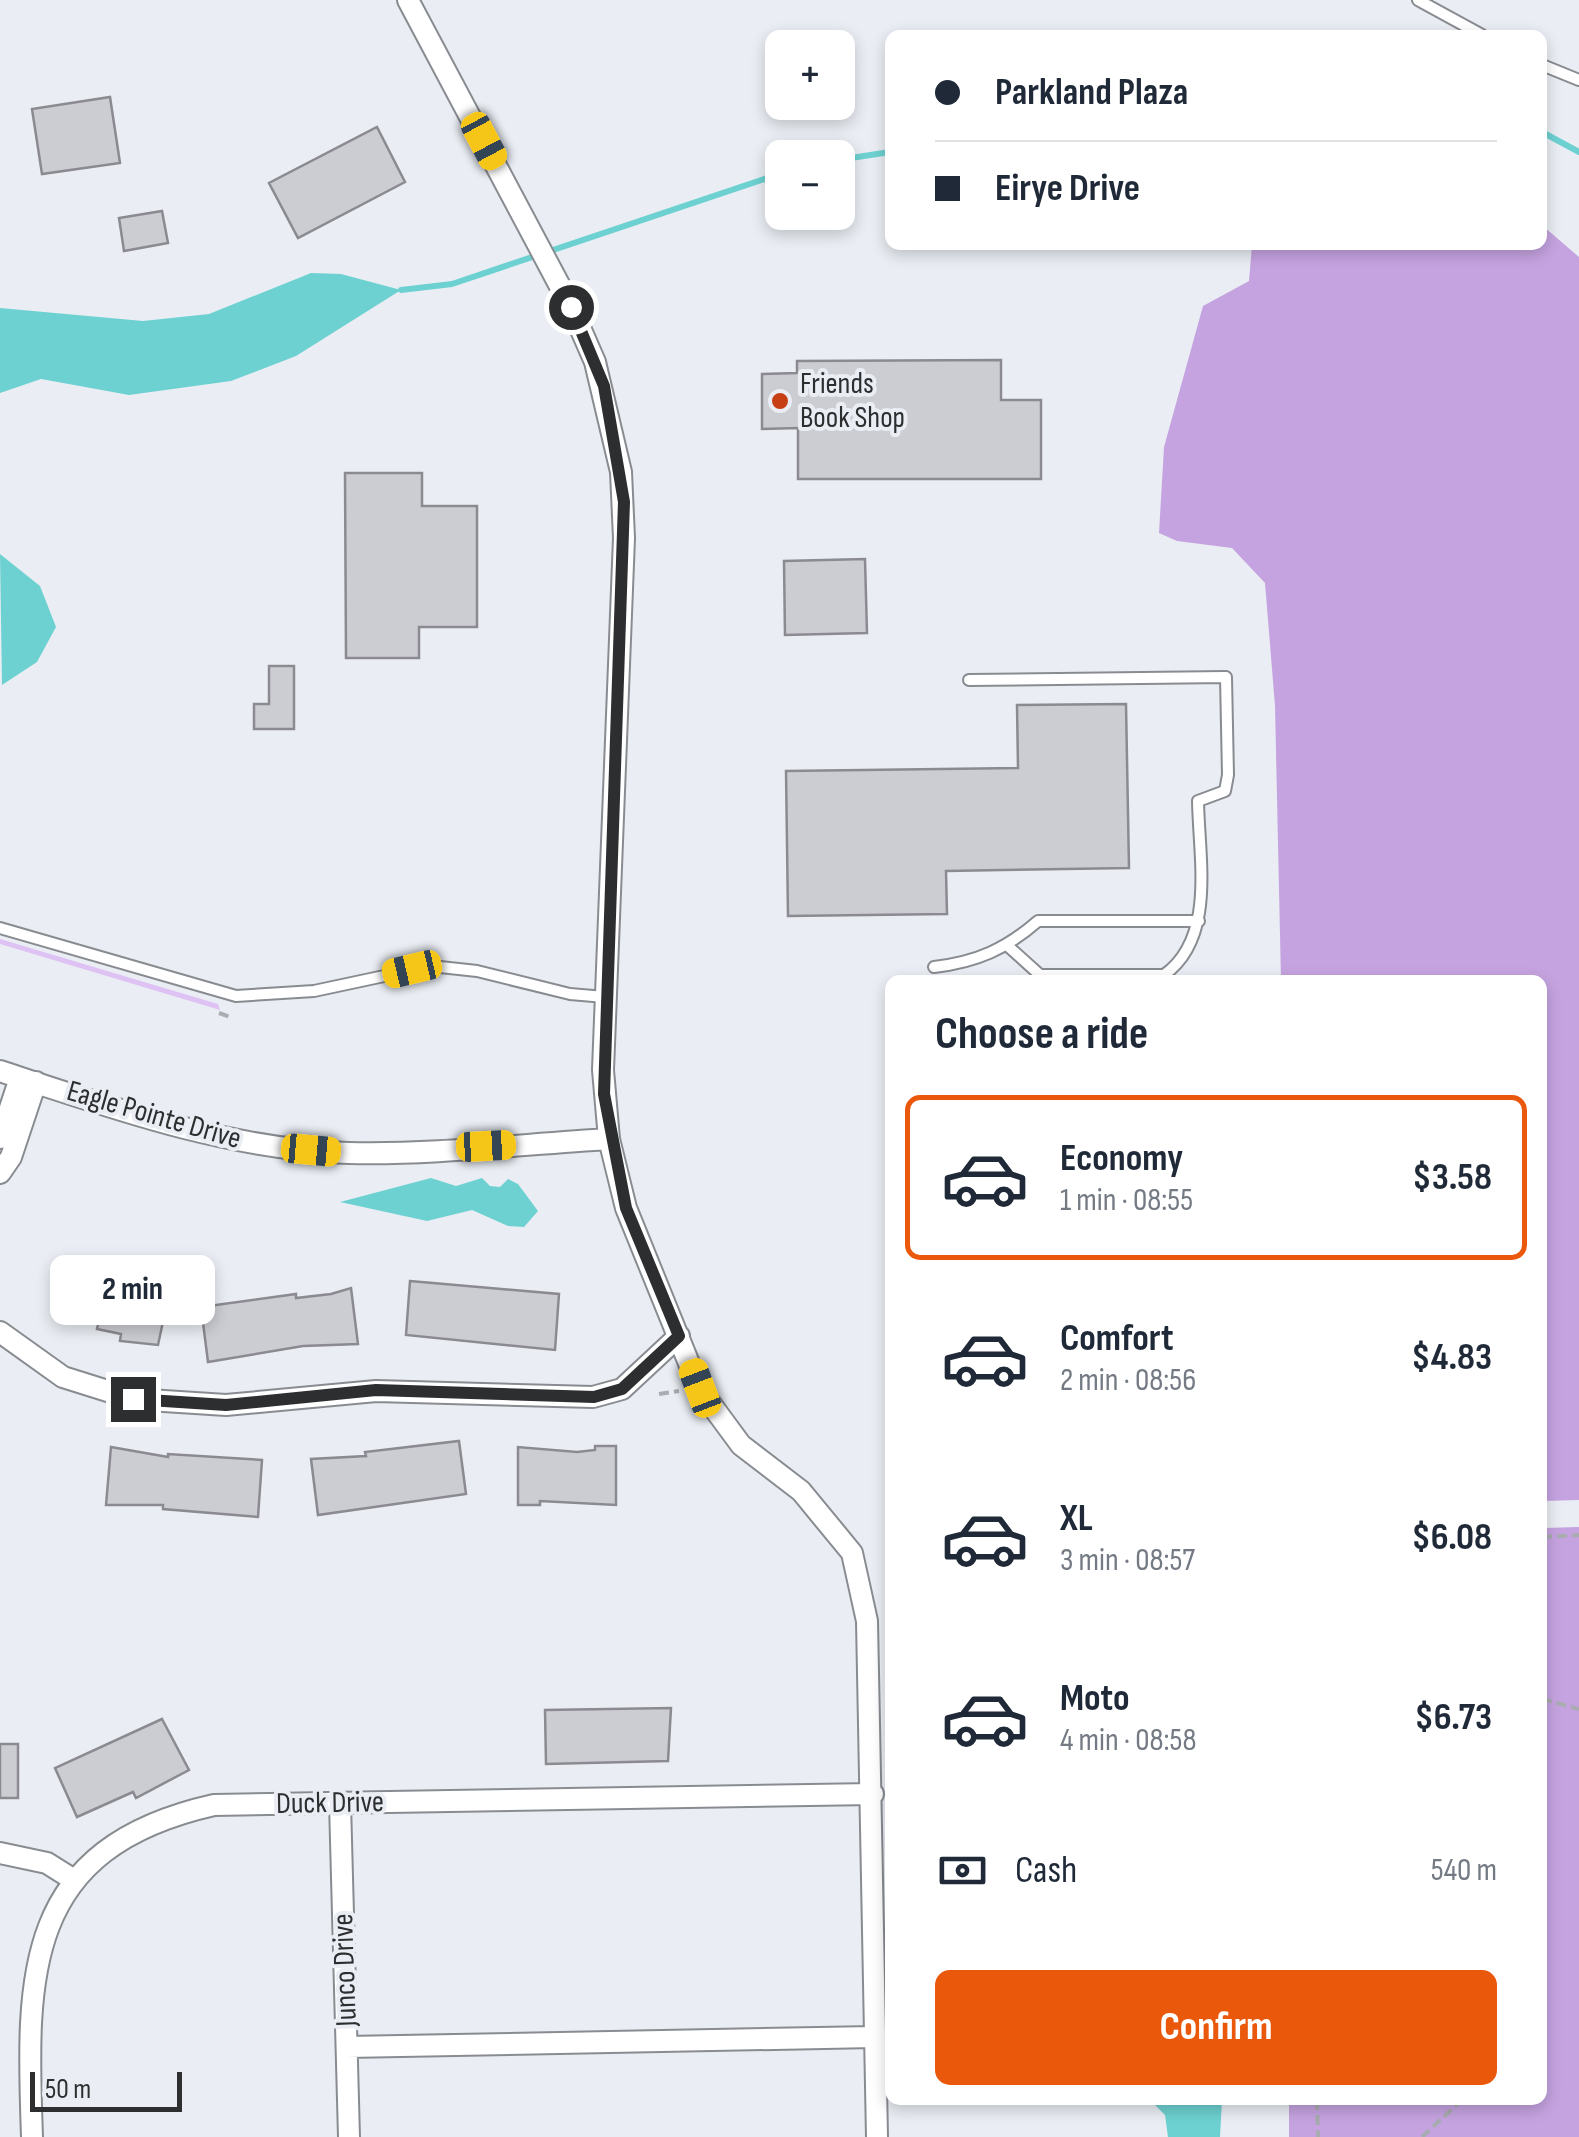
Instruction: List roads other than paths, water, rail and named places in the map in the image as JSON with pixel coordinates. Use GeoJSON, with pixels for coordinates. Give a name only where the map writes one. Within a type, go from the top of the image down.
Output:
{"type":"FeatureCollection","features":[{"type":"Feature","properties":{"kind":"street"},"geometry":{"type":"LineString","coordinates":[[408,0],[554,276],[604,386],[624,502],[603,1082],[609,1139],[638,1242],[700,1388],[741,1446],[801,1491],[852,1553],[867,1621],[877,2137]]}},
{"type":"Feature","properties":{"kind":"street"},"geometry":{"type":"LineString","coordinates":[[0,1138],[19,1077]]}},
{"type":"Feature","properties":{"kind":"street"},"geometry":{"type":"LineString","coordinates":[[0,1173],[11,1157],[19,1077]]}},
{"type":"Feature","properties":{"kind":"street","name":"Eagle Pointe Drive"},"geometry":{"type":"LineString","coordinates":[[19,1077],[185,1128],[272,1146],[350,1153],[609,1139]]}},
{"type":"Feature","properties":{"kind":"street"},"geometry":{"type":"LineString","coordinates":[[0,1332],[63,1377],[133,1399],[226,1405],[376,1390],[594,1397],[622,1389],[679,1336]]}},
{"type":"Feature","properties":{"kind":"street","name":"Duck Drive"},"geometry":{"type":"LineString","coordinates":[[32,2137],[30,1989],[42,1943],[74,1880],[141,1828],[214,1805],[873,1794]]}},
{"type":"Feature","properties":{"kind":"street","name":"Junco Drive"},"geometry":{"type":"LineString","coordinates":[[340,1803],[350,2137]]}},
{"type":"Feature","properties":{"kind":"street"},"geometry":{"type":"LineString","coordinates":[[0,1853],[47,1863],[74,1880]]}},
{"type":"Feature","properties":{"kind":"street"},"geometry":{"type":"LineString","coordinates":[[347,2047],[874,2038]]}},
{"type":"Feature","properties":{"kind":"lane"},"geometry":{"type":"LineString","coordinates":[[1418,0],[1473,30]]}},
{"type":"Feature","properties":{"kind":"lane"},"geometry":{"type":"LineString","coordinates":[[1547,68],[1579,80]]}},
{"type":"Feature","properties":{"kind":"lane"},"geometry":{"type":"LineString","coordinates":[[969,680],[1226,677],[1225,791],[1198,801],[1199,921],[1192,947],[1165,975]]}},
{"type":"Feature","properties":{"kind":"lane"},"geometry":{"type":"LineString","coordinates":[[934,968],[966,964],[1009,947],[1038,921],[1199,921]]}},
{"type":"Feature","properties":{"kind":"lane"},"geometry":{"type":"LineString","coordinates":[[0,928],[236,996],[314,991],[431,966],[477,972],[570,994],[606,997]]}},
{"type":"Feature","properties":{"kind":"lane"},"geometry":{"type":"LineString","coordinates":[[1009,947],[1039,975]]}},
{"type":"Feature","properties":{"kind":"water"},"geometry":{"type":"Polygon","coordinates":[[[311,273],[341,274],[401,290],[296,356],[231,381],[129,395],[41,379],[0,393],[0,308],[143,321],[209,314],[311,273]]]}},
{"type":"Feature","properties":{"kind":"water"},"geometry":{"type":"Polygon","coordinates":[[[0,554],[40,586],[56,627],[37,662],[2,685],[0,554]]]}},
{"type":"Feature","properties":{"kind":"water"},"geometry":{"type":"Polygon","coordinates":[[[431,1178],[456,1186],[482,1178],[490,1186],[500,1187],[508,1179],[518,1184],[538,1211],[524,1227],[508,1226],[472,1210],[427,1221],[340,1202],[431,1178]]]}},
{"type":"Feature","properties":{"kind":"water"},"geometry":{"type":"Polygon","coordinates":[[[1155,2105],[1222,2105],[1220,2137],[1168,2137],[1165,2115],[1155,2105]]]}},
{"type":"Feature","properties":{"kind":"waterway"},"geometry":{"type":"LineString","coordinates":[[1547,135],[1579,152]]}},
{"type":"Feature","properties":{"kind":"waterway"},"geometry":{"type":"LineString","coordinates":[[855,157],[885,153]]}},
{"type":"Feature","properties":{"kind":"waterway"},"geometry":{"type":"LineString","coordinates":[[401,290],[452,284],[765,179]]}},
{"type":"Feature","properties":{"kind":"place","name":"Friends Book Shop"},"geometry":{"type":"Point","coordinates":[780,401]}}]}
